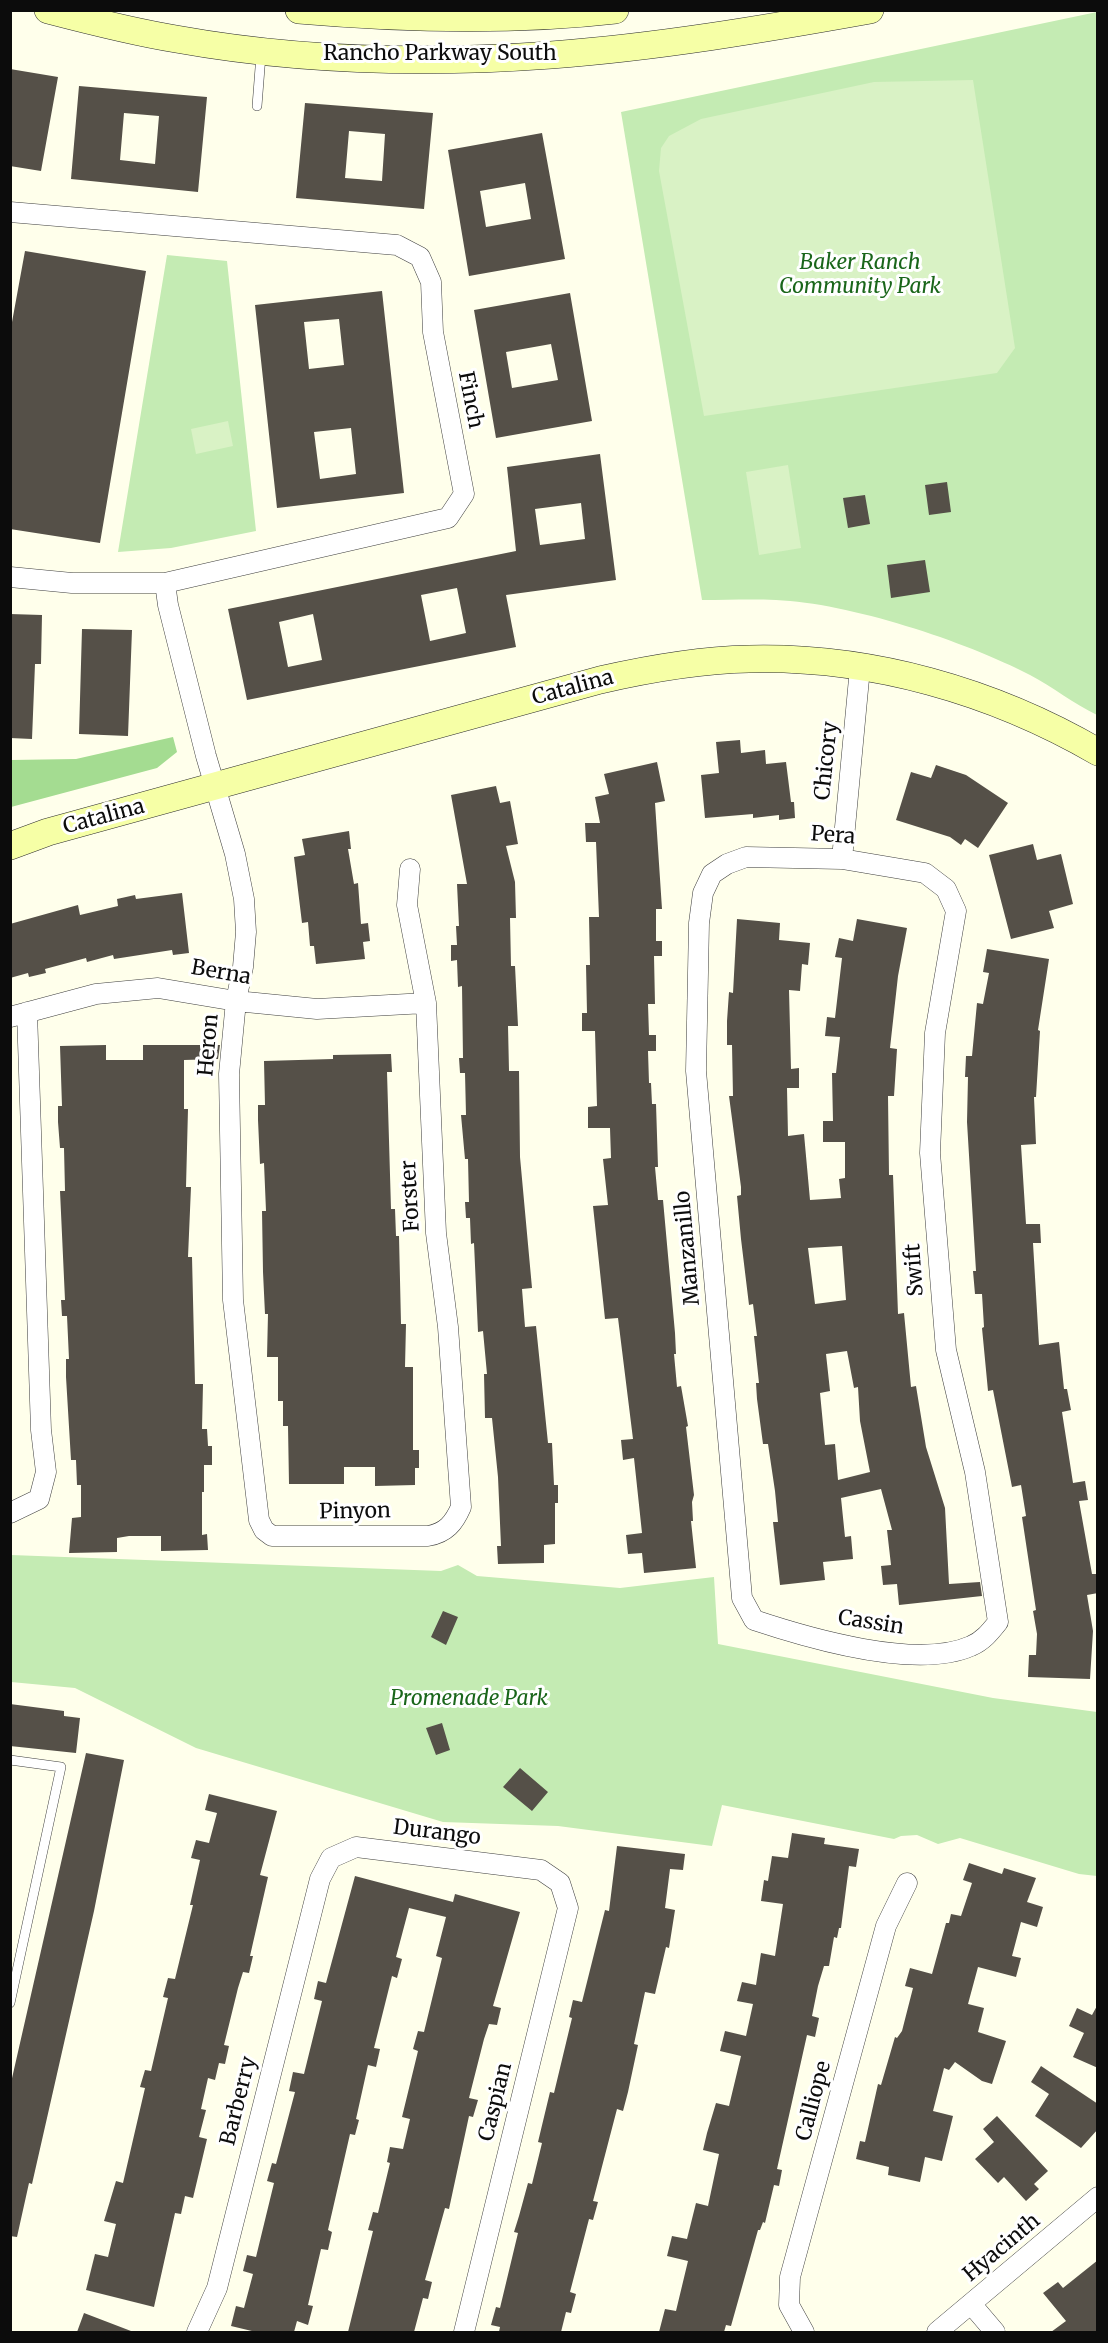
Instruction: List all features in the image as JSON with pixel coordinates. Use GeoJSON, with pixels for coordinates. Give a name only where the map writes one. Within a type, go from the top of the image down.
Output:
{"type":"FeatureCollection","features":[{"type":"Feature","properties":{"kind":"street","name":"Rancho Parkway South"},"geometry":{"type":"LineString","coordinates":[[48,10],[178,40],[261,50],[363,58],[552,55],[717,37],[870,10]]}},
{"type":"Feature","properties":{"kind":"street","name":"Rancho Parkway South"},"geometry":{"type":"LineString","coordinates":[[299,10],[386,18],[553,18],[615,10]]}},
{"type":"Feature","properties":{"kind":"street","name":"Finch"},"geometry":{"type":"LineString","coordinates":[[10,212],[397,245],[420,257],[431,282],[433,332],[464,494],[448,518],[165,583],[72,583],[10,577]]}},
{"type":"Feature","properties":{"kind":"street","name":"Heron"},"geometry":{"type":"LineString","coordinates":[[165,583],[168,605],[235,854],[244,899],[246,933],[229,1074],[233,1300],[259,1520]]}},
{"type":"Feature","properties":{"kind":"street","name":"Catalina"},"geometry":{"type":"LineString","coordinates":[[10,846],[48,832],[646,670],[749,659],[810,661],[860,668],[956,687],[1056,728],[1098,752]]}},
{"type":"Feature","properties":{"kind":"street","name":"Chicory"},"geometry":{"type":"LineString","coordinates":[[842,859],[860,668]]}},
{"type":"Feature","properties":{"kind":"street","name":"Catalina"},"geometry":{"type":"LineString","coordinates":[[10,836],[48,832]]}},
{"type":"Feature","properties":{"kind":"street","name":"Pera"},"geometry":{"type":"LineString","coordinates":[[703,893],[712,874],[727,864],[746,857],[842,859],[925,873],[946,890],[956,911]]}},
{"type":"Feature","properties":{"kind":"street","name":"Forster"},"geometry":{"type":"LineString","coordinates":[[410,869],[407,904],[426,1003],[436,1233],[448,1327],[461,1490],[461,1507],[455,1521]]}},
{"type":"Feature","properties":{"kind":"street","name":"Manzanillo"},"geometry":{"type":"LineString","coordinates":[[703,893],[699,923],[696,1071],[742,1598]]}},
{"type":"Feature","properties":{"kind":"street","name":"Swift"},"geometry":{"type":"LineString","coordinates":[[956,911],[935,1033],[930,1153],[946,1350],[975,1472],[998,1622]]}},
{"type":"Feature","properties":{"kind":"street","name":"Berna"},"geometry":{"type":"LineString","coordinates":[[19,1014],[96,994],[158,988],[236,1001],[317,1009],[426,1003]]}},
{"type":"Feature","properties":{"kind":"street"},"geometry":{"type":"LineString","coordinates":[[10,1513],[39,1500],[46,1472],[41,1430],[19,1014]]}},
{"type":"Feature","properties":{"kind":"street","name":"Pinyon"},"geometry":{"type":"LineString","coordinates":[[259,1520],[264,1530],[272,1536],[283,1538],[415,1534],[428,1536],[441,1534],[455,1521]]}},
{"type":"Feature","properties":{"kind":"street","name":"Cassin"},"geometry":{"type":"LineString","coordinates":[[742,1598],[754,1620],[800,1635],[884,1652],[936,1654],[969,1647],[985,1638],[998,1622]]}},
{"type":"Feature","properties":{"kind":"street","name":"Durango"},"geometry":{"type":"LineString","coordinates":[[320,1879],[331,1858],[356,1847],[541,1870],[560,1883]]}},
{"type":"Feature","properties":{"kind":"street","name":"Barberry"},"geometry":{"type":"LineString","coordinates":[[197,2332],[217,2288],[320,1879]]}},
{"type":"Feature","properties":{"kind":"street","name":"Caspian"},"geometry":{"type":"LineString","coordinates":[[464,2332],[568,1908],[560,1883]]}},
{"type":"Feature","properties":{"kind":"street","name":"Calliope"},"geometry":{"type":"LineString","coordinates":[[804,2332],[789,2305],[790,2277],[886,1926],[907,1883]]}},
{"type":"Feature","properties":{"kind":"street","name":"Hyacinth"},"geometry":{"type":"LineString","coordinates":[[937,2332],[1098,2197]]}},
{"type":"Feature","properties":{"kind":"street"},"geometry":{"type":"LineString","coordinates":[[972,2305],[995,2332]]}},
{"type":"Feature","properties":{"kind":"lane"},"geometry":{"type":"LineString","coordinates":[[257,106],[261,50]]}},
{"type":"Feature","properties":{"kind":"lane"},"geometry":{"type":"LineString","coordinates":[[10,1760],[61,1767],[10,2003]]}},
{"type":"Feature","properties":{"kind":"green space","name":"Baker Ranch Community Park"},"geometry":{"type":"Polygon","coordinates":[[[1097,12],[1097,715],[1039,680],[1003,662],[906,626],[837,608],[805,603],[767,600],[702,600],[621,112],[1097,12]]]}},
{"type":"Feature","properties":{"kind":"green space"},"geometry":{"type":"Polygon","coordinates":[[[973,80],[1015,348],[997,373],[704,416],[659,171],[661,148],[669,136],[701,119],[874,82],[973,80]]]}},
{"type":"Feature","properties":{"kind":"green space"},"geometry":{"type":"Polygon","coordinates":[[[167,255],[227,261],[256,531],[171,548],[118,552],[167,255]]]}},
{"type":"Feature","properties":{"kind":"green space"},"geometry":{"type":"Polygon","coordinates":[[[228,421],[233,446],[196,454],[191,429],[228,421]]]}},
{"type":"Feature","properties":{"kind":"green space"},"geometry":{"type":"Polygon","coordinates":[[[788,465],[801,548],[759,555],[746,472],[788,465]]]}},
{"type":"Feature","properties":{"kind":"green space"},"geometry":{"type":"Polygon","coordinates":[[[173,737],[177,752],[157,768],[11,807],[11,760],[76,759],[173,737]]]}},
{"type":"Feature","properties":{"kind":"green space","name":"Promenade Park"},"geometry":{"type":"Polygon","coordinates":[[[11,1555],[441,1571],[458,1565],[477,1576],[620,1588],[714,1577],[718,1644],[993,1698],[1097,1712],[1097,1876],[1079,1874],[960,1838],[938,1844],[917,1835],[894,1839],[722,1805],[712,1846],[558,1826],[443,1822],[196,1748],[75,1688],[11,1682],[11,1555]]]}},
{"type":"Feature","properties":{"kind":"building"},"geometry":{"type":"Polygon","coordinates":[[[10,69],[58,77],[41,171],[10,166],[10,69]]]}},
{"type":"Feature","properties":{"kind":"building"},"geometry":{"type":"Polygon","coordinates":[[[79,86],[207,97],[198,192],[71,179],[79,86]],[[124,113],[120,160],[155,164],[159,116],[124,113]]]}},
{"type":"Feature","properties":{"kind":"building"},"geometry":{"type":"Polygon","coordinates":[[[305,103],[433,113],[424,209],[296,198],[305,103]],[[349,131],[345,178],[382,181],[385,134],[349,131]]]}},
{"type":"Feature","properties":{"kind":"building"},"geometry":{"type":"Polygon","coordinates":[[[542,133],[565,259],[469,276],[448,150],[542,133]],[[525,183],[480,191],[486,227],[531,219],[525,183]]]}},
{"type":"Feature","properties":{"kind":"building"},"geometry":{"type":"Polygon","coordinates":[[[25,251],[146,271],[100,543],[10,529],[10,333],[25,251]]]}},
{"type":"Feature","properties":{"kind":"building"},"geometry":{"type":"Polygon","coordinates":[[[382,291],[404,493],[277,508],[255,305],[382,291]],[[339,319],[304,322],[309,369],[344,365],[339,319]],[[351,428],[314,432],[320,479],[356,474],[351,428]]]}},
{"type":"Feature","properties":{"kind":"building"},"geometry":{"type":"Polygon","coordinates":[[[570,293],[592,421],[496,438],[474,310],[570,293]],[[551,344],[506,352],[512,388],[558,380],[551,344]]]}},
{"type":"Feature","properties":{"kind":"building"},"geometry":{"type":"Polygon","coordinates":[[[600,454],[616,580],[506,595],[516,647],[247,700],[228,609],[516,551],[507,467],[600,454]],[[581,503],[535,509],[540,545],[585,539],[581,503]],[[457,588],[421,595],[430,641],[466,633],[457,588]],[[313,614],[279,622],[288,667],[322,660],[313,614]]]}},
{"type":"Feature","properties":{"kind":"building"},"geometry":{"type":"Polygon","coordinates":[[[947,482],[951,512],[929,515],[925,485],[947,482]]]}},
{"type":"Feature","properties":{"kind":"building"},"geometry":{"type":"Polygon","coordinates":[[[865,495],[870,524],[848,528],[843,498],[865,495]]]}},
{"type":"Feature","properties":{"kind":"building"},"geometry":{"type":"Polygon","coordinates":[[[925,560],[930,592],[891,598],[887,565],[925,560]]]}},
{"type":"Feature","properties":{"kind":"building"},"geometry":{"type":"Polygon","coordinates":[[[10,614],[42,615],[41,664],[35,664],[32,739],[10,738],[10,614]]]}},
{"type":"Feature","properties":{"kind":"building"},"geometry":{"type":"Polygon","coordinates":[[[82,629],[132,630],[128,736],[79,734],[82,629]]]}},
{"type":"Feature","properties":{"kind":"building"},"geometry":{"type":"Polygon","coordinates":[[[740,740],[741,753],[765,750],[766,764],[786,762],[795,818],[779,820],[779,815],[753,818],[753,814],[705,818],[701,775],[719,773],[716,742],[740,740]]]}},
{"type":"Feature","properties":{"kind":"building"},"geometry":{"type":"Polygon","coordinates":[[[657,762],[665,801],[655,803],[662,909],[656,909],[656,941],[662,941],[662,956],[654,956],[655,1004],[648,1004],[649,1035],[656,1035],[656,1051],[648,1051],[649,1083],[651,1083],[652,1104],[656,1104],[658,1167],[655,1167],[658,1200],[663,1200],[675,1333],[677,1387],[681,1386],[688,1426],[686,1427],[694,1495],[693,1521],[691,1521],[696,1568],[644,1573],[642,1553],[628,1554],[626,1535],[642,1533],[634,1458],[623,1460],[621,1440],[633,1439],[618,1318],[605,1319],[593,1206],[608,1205],[603,1159],[611,1158],[610,1128],[588,1128],[588,1107],[597,1106],[595,1031],[582,1031],[582,1013],[587,1013],[586,965],[590,965],[589,917],[599,917],[596,842],[586,842],[585,823],[600,823],[595,797],[609,794],[604,774],[657,762]]]}},
{"type":"Feature","properties":{"kind":"building"},"geometry":{"type":"Polygon","coordinates":[[[936,765],[966,775],[1008,803],[978,848],[965,839],[961,845],[950,837],[896,820],[911,772],[931,778],[936,765]]]}},
{"type":"Feature","properties":{"kind":"building"},"geometry":{"type":"Polygon","coordinates":[[[496,786],[500,803],[510,801],[518,844],[506,846],[515,882],[516,918],[510,918],[511,966],[515,966],[518,1026],[508,1026],[509,1071],[519,1071],[520,1157],[532,1288],[522,1289],[525,1327],[536,1326],[548,1443],[552,1443],[554,1485],[558,1485],[558,1503],[555,1503],[555,1544],[544,1545],[544,1563],[498,1564],[497,1546],[501,1546],[498,1477],[492,1418],[485,1418],[484,1374],[487,1374],[483,1331],[478,1332],[474,1243],[471,1244],[470,1218],[466,1218],[465,1202],[469,1202],[468,1159],[465,1159],[461,1115],[466,1115],[465,1073],[460,1073],[459,1058],[463,1058],[462,986],[458,987],[457,960],[451,961],[451,945],[457,945],[456,926],[459,926],[457,884],[467,884],[451,795],[496,786]]]}},
{"type":"Feature","properties":{"kind":"building"},"geometry":{"type":"Polygon","coordinates":[[[349,831],[351,849],[348,849],[354,884],[358,883],[361,924],[368,923],[370,941],[363,942],[365,959],[316,964],[314,946],[310,946],[308,922],[302,923],[294,857],[305,855],[302,839],[349,831]]]}},
{"type":"Feature","properties":{"kind":"building"},"geometry":{"type":"Polygon","coordinates":[[[1033,844],[1037,860],[1061,854],[1073,904],[1049,911],[1054,928],[1011,939],[989,855],[1033,844]]]}},
{"type":"Feature","properties":{"kind":"building"},"geometry":{"type":"Polygon","coordinates":[[[182,893],[189,953],[173,955],[172,950],[114,959],[113,955],[87,962],[86,958],[45,969],[46,973],[29,977],[28,973],[10,978],[10,924],[78,905],[80,915],[118,906],[117,899],[135,895],[136,899],[182,893]]]}},
{"type":"Feature","properties":{"kind":"building"},"geometry":{"type":"Polygon","coordinates":[[[737,919],[780,923],[779,940],[810,943],[808,965],[802,964],[800,991],[789,990],[791,1069],[799,1068],[799,1088],[787,1088],[788,1136],[804,1134],[810,1200],[841,1198],[839,1179],[845,1178],[845,1142],[823,1142],[823,1121],[833,1121],[832,1073],[836,1073],[840,1037],[825,1036],[827,1017],[835,1018],[842,958],[835,957],[839,938],[853,941],[857,919],[907,928],[898,976],[890,1048],[897,1049],[894,1096],[888,1096],[889,1175],[893,1175],[898,1314],[904,1313],[911,1387],[916,1386],[926,1447],[945,1508],[949,1584],[980,1582],[982,1596],[899,1605],[897,1584],[883,1585],[881,1566],[891,1565],[887,1530],[892,1530],[881,1489],[841,1498],[845,1537],[851,1536],[853,1559],[823,1562],[825,1580],[780,1585],[773,1522],[778,1522],[775,1491],[768,1444],[763,1444],[757,1399],[756,1383],[759,1383],[754,1336],[757,1336],[753,1304],[749,1305],[741,1239],[737,1196],[741,1195],[741,1187],[729,1096],[733,1096],[732,1045],[727,1045],[727,1021],[729,992],[733,993],[737,919]],[[842,1246],[808,1248],[815,1304],[846,1300],[842,1246]],[[847,1351],[826,1354],[830,1391],[820,1393],[825,1445],[835,1444],[838,1480],[870,1472],[860,1421],[858,1387],[854,1388],[847,1351]]]}},
{"type":"Feature","properties":{"kind":"building"},"geometry":{"type":"Polygon","coordinates":[[[987,949],[1049,959],[1038,1030],[1040,1031],[1036,1097],[1034,1097],[1036,1144],[1021,1145],[1026,1224],[1040,1224],[1041,1243],[1033,1243],[1039,1345],[1059,1342],[1064,1389],[1067,1389],[1071,1410],[1062,1412],[1073,1483],[1085,1481],[1088,1500],[1079,1501],[1092,1574],[1098,1574],[1098,1593],[1087,1595],[1093,1631],[1090,1679],[1028,1677],[1029,1655],[1036,1655],[1037,1634],[1033,1611],[1036,1610],[1022,1517],[1026,1516],[1021,1485],[1012,1487],[993,1390],[988,1391],[982,1328],[984,1327],[982,1294],[975,1294],[973,1271],[976,1271],[967,1122],[968,1077],[965,1077],[966,1056],[972,1056],[977,1003],[983,1004],[989,973],[983,972],[987,949]]]}},
{"type":"Feature","properties":{"kind":"building"},"geometry":{"type":"Polygon","coordinates":[[[106,1045],[106,1060],[143,1060],[143,1045],[220,1045],[218,1059],[184,1060],[184,1109],[188,1109],[186,1187],[191,1187],[188,1257],[192,1257],[195,1384],[203,1384],[202,1429],[207,1429],[208,1446],[212,1446],[212,1465],[204,1465],[204,1492],[202,1492],[202,1535],[207,1534],[208,1550],[161,1551],[161,1536],[129,1536],[117,1538],[117,1552],[69,1553],[72,1518],[81,1517],[81,1485],[77,1485],[76,1460],[71,1460],[66,1377],[66,1359],[69,1359],[67,1316],[62,1316],[61,1300],[65,1300],[60,1191],[65,1191],[64,1148],[60,1148],[58,1122],[58,1106],[62,1106],[60,1046],[106,1045]]]}},
{"type":"Feature","properties":{"kind":"building"},"geometry":{"type":"Polygon","coordinates":[[[391,1054],[392,1072],[387,1072],[391,1209],[395,1209],[396,1236],[399,1236],[401,1324],[406,1324],[405,1367],[413,1367],[413,1450],[419,1450],[419,1468],[415,1468],[415,1485],[375,1486],[375,1467],[344,1467],[344,1484],[289,1484],[288,1426],[283,1426],[283,1401],[278,1401],[278,1357],[267,1357],[268,1314],[265,1314],[262,1211],[266,1211],[264,1163],[260,1164],[258,1120],[258,1105],[265,1105],[264,1061],[333,1059],[333,1055],[391,1054]]]}},
{"type":"Feature","properties":{"kind":"building"},"geometry":{"type":"Polygon","coordinates":[[[443,1611],[458,1617],[446,1645],[431,1637],[443,1611]]]}},
{"type":"Feature","properties":{"kind":"building"},"geometry":{"type":"Polygon","coordinates":[[[10,1704],[64,1711],[64,1716],[80,1718],[76,1753],[10,1746],[10,1704]]]}},
{"type":"Feature","properties":{"kind":"building"},"geometry":{"type":"Polygon","coordinates":[[[442,1723],[450,1750],[436,1755],[426,1728],[442,1723]]]}},
{"type":"Feature","properties":{"kind":"building"},"geometry":{"type":"Polygon","coordinates":[[[86,1753],[124,1760],[94,1911],[32,2184],[29,2183],[17,2237],[10,2236],[10,2087],[86,1753]]]}},
{"type":"Feature","properties":{"kind":"building"},"geometry":{"type":"Polygon","coordinates":[[[520,1768],[548,1792],[532,1811],[503,1787],[520,1768]]]}},
{"type":"Feature","properties":{"kind":"building"},"geometry":{"type":"Polygon","coordinates":[[[209,1794],[277,1811],[260,1875],[268,1877],[250,1956],[253,1956],[249,1973],[243,1972],[238,1988],[224,2045],[229,2046],[225,2064],[219,2063],[215,2080],[208,2078],[201,2109],[206,2110],[199,2137],[207,2139],[193,2198],[185,2196],[181,2214],[175,2213],[154,2307],[86,2290],[95,2254],[108,2257],[116,2224],[104,2221],[116,2181],[123,2183],[145,2088],[140,2087],[145,2070],[151,2071],[168,1998],[163,1997],[168,1978],[175,1979],[193,1905],[190,1905],[200,1860],[191,1858],[196,1840],[209,1843],[217,1813],[205,1810],[209,1794]]]}},
{"type":"Feature","properties":{"kind":"building"},"geometry":{"type":"Polygon","coordinates":[[[792,1833],[825,1838],[824,1844],[859,1849],[856,1867],[849,1866],[841,1928],[839,1928],[837,1938],[834,1937],[829,1966],[824,1966],[818,1986],[812,2016],[819,2018],[815,2037],[807,2035],[777,2169],[782,2170],[779,2186],[774,2185],[765,2223],[763,2222],[758,2230],[731,2326],[726,2325],[724,2332],[659,2332],[665,2309],[676,2311],[688,2261],[667,2256],[672,2236],[687,2239],[696,2203],[708,2206],[719,2154],[703,2150],[716,2103],[729,2106],[741,2056],[720,2051],[725,2031],[746,2036],[753,2004],[737,2001],[742,1982],[756,1985],[761,1953],[775,1956],[783,1904],[761,1901],[764,1880],[768,1881],[772,1856],[788,1858],[792,1833]]]}},
{"type":"Feature","properties":{"kind":"building"},"geometry":{"type":"Polygon","coordinates":[[[617,1846],[685,1854],[683,1870],[670,1869],[665,1908],[675,1910],[669,1948],[666,1947],[655,1994],[645,1992],[634,2044],[638,2045],[628,2092],[623,2111],[617,2109],[593,2201],[598,2202],[593,2220],[589,2219],[570,2292],[576,2294],[571,2313],[566,2312],[561,2332],[499,2332],[500,2327],[491,2325],[496,2307],[500,2308],[518,2233],[514,2232],[528,2183],[532,2184],[542,2143],[538,2142],[550,2092],[554,2093],[572,2018],[569,2017],[573,2000],[582,2002],[605,1910],[609,1911],[617,1846]]]}},
{"type":"Feature","properties":{"kind":"building"},"geometry":{"type":"Polygon","coordinates":[[[969,1863],[1002,1874],[1004,1868],[1036,1878],[1027,1902],[1043,1907],[1037,1927],[1021,1922],[1012,1956],[1021,1958],[1016,1977],[978,1967],[968,2004],[984,2008],[978,2032],[1006,2041],[992,2084],[982,2081],[955,2062],[949,2070],[944,2068],[933,2111],[953,2116],[942,2161],[925,2157],[920,2182],[888,2175],[889,2167],[856,2159],[860,2141],[865,2142],[878,2084],[881,2085],[895,2037],[897,2038],[902,2031],[913,1988],[905,1986],[910,1968],[932,1974],[946,1923],[949,1923],[951,1914],[961,1916],[972,1883],[963,1880],[969,1863]]]}},
{"type":"Feature","properties":{"kind":"building"},"geometry":{"type":"Polygon","coordinates":[[[355,1876],[453,1902],[455,1894],[520,1912],[493,2006],[501,2008],[497,2025],[489,2024],[469,2098],[478,2100],[473,2117],[469,2116],[449,2209],[445,2208],[425,2280],[432,2282],[428,2299],[423,2298],[414,2332],[348,2332],[373,2231],[368,2230],[373,2212],[378,2213],[390,2163],[387,2162],[390,2147],[403,2149],[410,2119],[402,2117],[418,2051],[413,2049],[418,2031],[424,2032],[442,1958],[436,1956],[446,1917],[409,1908],[396,1957],[402,1959],[397,1978],[392,1976],[374,2048],[380,2049],[376,2067],[368,2065],[356,2119],[359,2120],[355,2135],[350,2134],[328,2230],[332,2232],[328,2250],[321,2249],[308,2305],[313,2306],[308,2325],[297,2321],[294,2332],[256,2332],[231,2326],[236,2306],[244,2308],[253,2274],[243,2271],[247,2255],[256,2257],[274,2183],[267,2181],[272,2163],[276,2164],[295,2092],[289,2091],[293,2072],[304,2074],[322,2001],[314,1999],[318,1981],[326,1983],[355,1876]]]}},
{"type":"Feature","properties":{"kind":"building"},"geometry":{"type":"Polygon","coordinates":[[[1098,2004],[1098,2068],[1073,2057],[1084,2033],[1069,2026],[1077,2008],[1092,2015],[1098,2004]]]}},
{"type":"Feature","properties":{"kind":"building"},"geometry":{"type":"Polygon","coordinates":[[[1041,2066],[1098,2104],[1098,2129],[1081,2148],[1035,2116],[1049,2094],[1031,2082],[1041,2066]]]}},
{"type":"Feature","properties":{"kind":"building"},"geometry":{"type":"Polygon","coordinates":[[[997,2116],[1048,2171],[1034,2184],[1039,2189],[1026,2201],[1004,2177],[998,2183],[975,2159],[994,2142],[983,2129],[997,2116]]]}},
{"type":"Feature","properties":{"kind":"building"},"geometry":{"type":"Polygon","coordinates":[[[1098,2260],[1098,2332],[1051,2332],[1066,2321],[1043,2293],[1058,2282],[1063,2288],[1098,2260]]]}},
{"type":"Feature","properties":{"kind":"building"},"geometry":{"type":"Polygon","coordinates":[[[84,2313],[131,2331],[77,2332],[84,2313]]]}}]}
